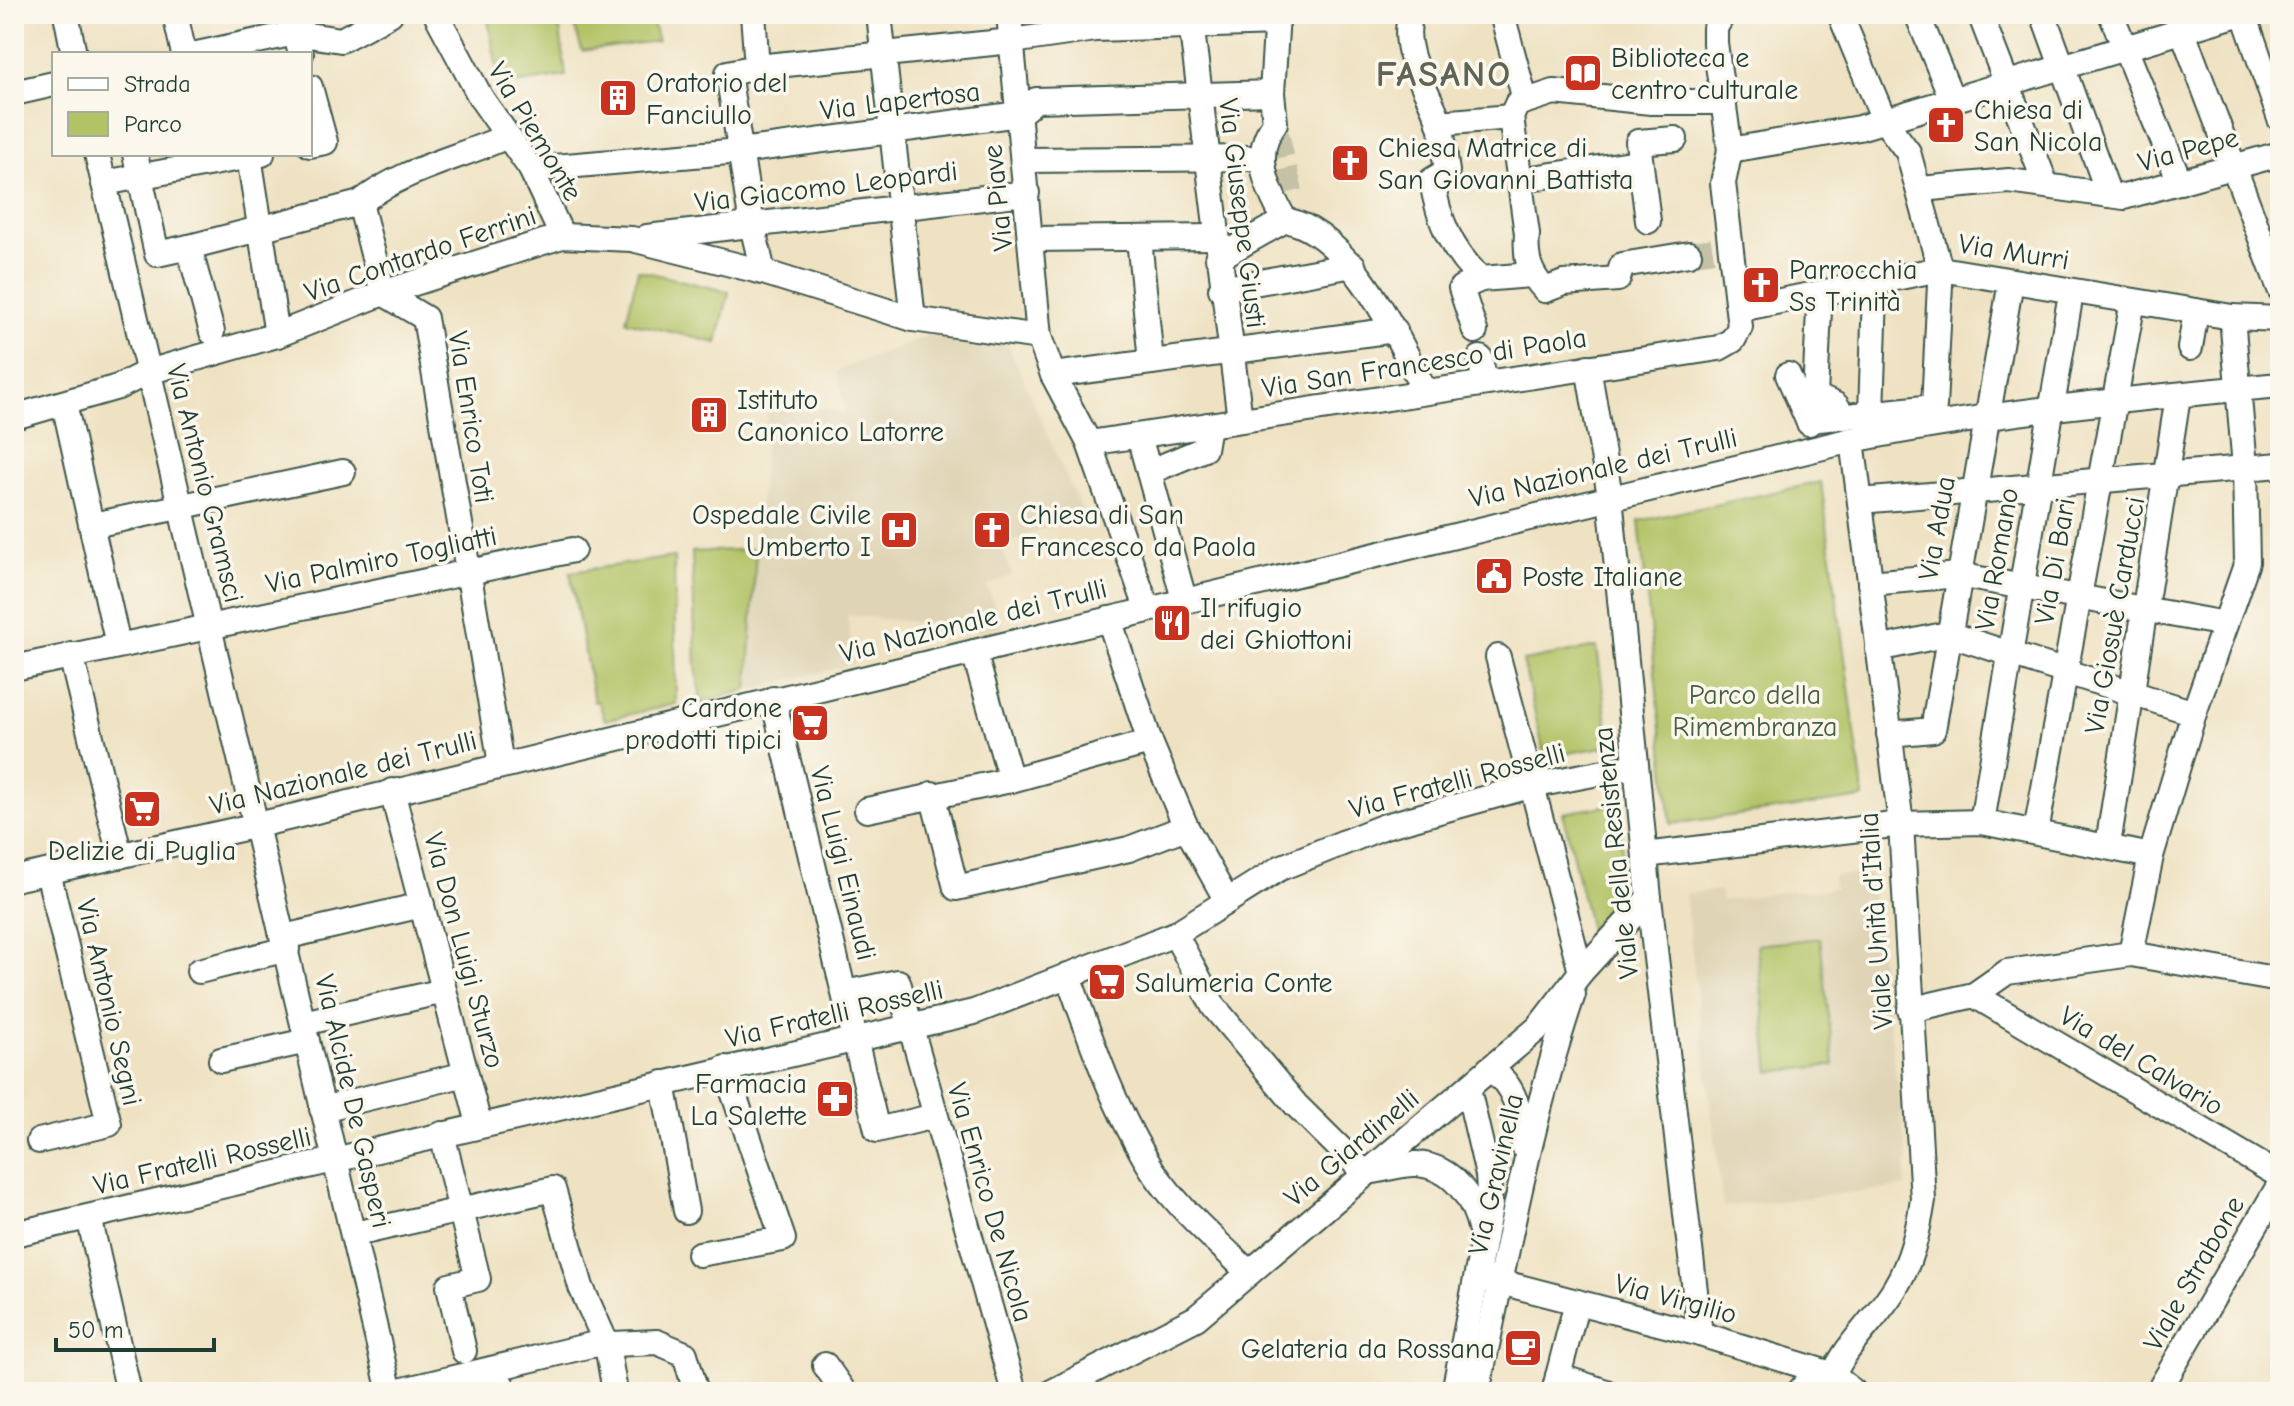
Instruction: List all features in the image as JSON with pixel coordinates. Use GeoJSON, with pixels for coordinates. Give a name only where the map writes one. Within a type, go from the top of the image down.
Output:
{"type":"FeatureCollection","features":[{"type":"Feature","properties":{"kind":"street"},"geometry":{"type":"LineString","coordinates":[[66,14],[74,52]]}},
{"type":"Feature","properties":{"kind":"street"},"geometry":{"type":"LineString","coordinates":[[175,14],[184,52]]}},
{"type":"Feature","properties":{"kind":"street"},"geometry":{"type":"LineString","coordinates":[[207,52],[295,34],[341,40],[390,14]]}},
{"type":"Feature","properties":{"kind":"street","name":"Via Piemonte"},"geometry":{"type":"LineString","coordinates":[[436,14],[505,137],[531,169],[562,236]]}},
{"type":"Feature","properties":{"kind":"street"},"geometry":{"type":"LineString","coordinates":[[753,14],[757,67]]}},
{"type":"Feature","properties":{"kind":"street"},"geometry":{"type":"LineString","coordinates":[[879,14],[913,319]]}},
{"type":"Feature","properties":{"kind":"street","name":"Via Piave"},"geometry":{"type":"LineString","coordinates":[[1009,14],[1039,337],[1053,375],[1089,443],[1147,608]]}},
{"type":"Feature","properties":{"kind":"street"},"geometry":{"type":"LineString","coordinates":[[1411,14],[1407,27],[1416,69],[1439,123],[1447,171],[1432,180],[1434,197],[1449,242],[1459,258],[1481,279]]}},
{"type":"Feature","properties":{"kind":"street"},"geometry":{"type":"LineString","coordinates":[[1502,14],[1518,109],[1519,180],[1538,283]]}},
{"type":"Feature","properties":{"kind":"street"},"geometry":{"type":"LineString","coordinates":[[1723,14],[1715,28],[1730,150],[1711,250],[1740,309]]}},
{"type":"Feature","properties":{"kind":"street"},"geometry":{"type":"LineString","coordinates":[[1809,420],[1934,407],[1940,277],[1920,189],[1908,152],[1884,120],[1840,14]]}},
{"type":"Feature","properties":{"kind":"street"},"geometry":{"type":"LineString","coordinates":[[1917,14],[1952,99]]}},
{"type":"Feature","properties":{"kind":"street"},"geometry":{"type":"LineString","coordinates":[[1980,14],[2046,185]]}},
{"type":"Feature","properties":{"kind":"street"},"geometry":{"type":"LineString","coordinates":[[2043,14],[2109,195]]}},
{"type":"Feature","properties":{"kind":"street"},"geometry":{"type":"LineString","coordinates":[[2111,14],[2180,182]]}},
{"type":"Feature","properties":{"kind":"street"},"geometry":{"type":"LineString","coordinates":[[1730,150],[1859,128],[2125,48],[2180,22],[2241,14],[2280,119]]}},
{"type":"Feature","properties":{"kind":"street"},"geometry":{"type":"LineString","coordinates":[[763,272],[752,225],[728,73],[757,67],[1190,19],[1277,18],[1272,93],[1276,128],[1263,138],[1262,158],[1273,200],[1353,265],[1395,330],[1425,392]]}},
{"type":"Feature","properties":{"kind":"street","name":"Via Giuseppe Giusti"},"geometry":{"type":"LineString","coordinates":[[1190,19],[1221,289],[1240,420]]}},
{"type":"Feature","properties":{"kind":"street"},"geometry":{"type":"LineString","coordinates":[[2180,22],[2280,289]]}},
{"type":"Feature","properties":{"kind":"street"},"geometry":{"type":"LineString","coordinates":[[14,93],[52,84]]}},
{"type":"Feature","properties":{"kind":"street"},"geometry":{"type":"LineString","coordinates":[[1439,123],[1518,109],[1554,92],[1651,102],[1723,102]]}},
{"type":"Feature","properties":{"kind":"street","name":"Via Lapertosa"},"geometry":{"type":"LineString","coordinates":[[531,169],[740,151],[1019,114],[1036,100],[1272,93]]}},
{"type":"Feature","properties":{"kind":"street"},"geometry":{"type":"LineString","coordinates":[[312,101],[318,144]]}},
{"type":"Feature","properties":{"kind":"street"},"geometry":{"type":"LineString","coordinates":[[138,165],[157,254],[360,203],[419,168],[505,137]]}},
{"type":"Feature","properties":{"kind":"street"},"geometry":{"type":"LineString","coordinates":[[1475,331],[1461,288],[1481,279],[1538,283],[1618,279],[1622,265],[1648,240],[1648,202],[1638,162],[1638,142],[1675,139]]}},
{"type":"Feature","properties":{"kind":"street","name":"Via Pepe"},"geometry":{"type":"LineString","coordinates":[[1920,189],[2009,181],[2124,197],[2280,154]]}},
{"type":"Feature","properties":{"kind":"street","name":"Via Antonio Gramsci"},"geometry":{"type":"LineString","coordinates":[[97,156],[258,825]]}},
{"type":"Feature","properties":{"kind":"street"},"geometry":{"type":"LineString","coordinates":[[104,183],[138,165],[244,156]]}},
{"type":"Feature","properties":{"kind":"street"},"geometry":{"type":"LineString","coordinates":[[256,156],[260,230],[277,335]]}},
{"type":"Feature","properties":{"kind":"street"},"geometry":{"type":"LineString","coordinates":[[1024,160],[1262,158]]}},
{"type":"Feature","properties":{"kind":"street"},"geometry":{"type":"LineString","coordinates":[[1519,180],[1638,162]]}},
{"type":"Feature","properties":{"kind":"street","name":"Via Giacomo Leopardi"},"geometry":{"type":"LineString","coordinates":[[632,239],[1027,193]]}},
{"type":"Feature","properties":{"kind":"street"},"geometry":{"type":"LineString","coordinates":[[360,203],[383,293]]}},
{"type":"Feature","properties":{"kind":"street"},"geometry":{"type":"LineString","coordinates":[[1032,239],[1139,238],[1216,248],[1292,216]]}},
{"type":"Feature","properties":{"kind":"street","name":"Via Contardo Ferrini"},"geometry":{"type":"LineString","coordinates":[[14,417],[118,387],[148,372],[277,335],[383,293],[562,236],[632,239],[763,272],[913,319],[1039,337]]}},
{"type":"Feature","properties":{"kind":"street"},"geometry":{"type":"LineString","coordinates":[[1139,238],[1151,362]]}},
{"type":"Feature","properties":{"kind":"street"},"geometry":{"type":"LineString","coordinates":[[1648,240],[1711,250]]}},
{"type":"Feature","properties":{"kind":"street"},"geometry":{"type":"LineString","coordinates":[[189,247],[212,332]]}},
{"type":"Feature","properties":{"kind":"street"},"geometry":{"type":"LineString","coordinates":[[1221,289],[1353,265]]}},
{"type":"Feature","properties":{"kind":"street","name":"Via Murri"},"geometry":{"type":"LineString","coordinates":[[1740,309],[1940,277],[2133,301],[2232,317],[2280,319]]}},
{"type":"Feature","properties":{"kind":"street","name":"Via Enrico Toti"},"geometry":{"type":"LineString","coordinates":[[383,293],[425,318],[501,764]]}},
{"type":"Feature","properties":{"kind":"street"},"geometry":{"type":"LineString","coordinates":[[1871,413],[1875,293]]}},
{"type":"Feature","properties":{"kind":"street","name":"Via Adua"},"geometry":{"type":"LineString","coordinates":[[1889,734],[1933,730],[2009,293]]}},
{"type":"Feature","properties":{"kind":"street","name":"Via Di Bari"},"geometry":{"type":"LineString","coordinates":[[2036,832],[2133,301]]}},
{"type":"Feature","properties":{"kind":"street","name":"Via Romano"},"geometry":{"type":"LineString","coordinates":[[1982,822],[2069,305]]}},
{"type":"Feature","properties":{"kind":"street","name":"Via San Francesco di Paola"},"geometry":{"type":"LineString","coordinates":[[1089,443],[1719,348],[1733,340],[1740,327],[1740,309]]}},
{"type":"Feature","properties":{"kind":"street"},"geometry":{"type":"LineString","coordinates":[[1819,310],[1815,396],[1836,405],[1844,417]]}},
{"type":"Feature","properties":{"kind":"street"},"geometry":{"type":"LineString","coordinates":[[2190,348],[2196,311]]}},
{"type":"Feature","properties":{"kind":"street"},"geometry":{"type":"LineString","coordinates":[[2131,954],[2151,856],[2194,713],[2247,562],[2245,467],[2232,317]]}},
{"type":"Feature","properties":{"kind":"street"},"geometry":{"type":"LineString","coordinates":[[1053,375],[1395,330]]}},
{"type":"Feature","properties":{"kind":"street"},"geometry":{"type":"LineString","coordinates":[[1480,358],[1485,383]]}},
{"type":"Feature","properties":{"kind":"street","name":"Viale della Resistenza"},"geometry":{"type":"LineString","coordinates":[[1588,367],[1610,496],[1649,898],[1700,1334]]}},
{"type":"Feature","properties":{"kind":"street"},"geometry":{"type":"LineString","coordinates":[[1788,375],[1809,420],[1813,449]]}},
{"type":"Feature","properties":{"kind":"street","name":"Via Nazionale dei Trulli"},"geometry":{"type":"LineString","coordinates":[[14,879],[258,825],[1852,440],[2052,408],[2280,385]]}},
{"type":"Feature","properties":{"kind":"street","name":"Via Giosuè Carducci"},"geometry":{"type":"LineString","coordinates":[[2108,845],[2178,396]]}},
{"type":"Feature","properties":{"kind":"street"},"geometry":{"type":"LineString","coordinates":[[64,403],[118,645]]}},
{"type":"Feature","properties":{"kind":"street"},"geometry":{"type":"LineString","coordinates":[[1149,472],[1204,449],[1208,425]]}},
{"type":"Feature","properties":{"kind":"street"},"geometry":{"type":"LineString","coordinates":[[1139,436],[1184,599]]}},
{"type":"Feature","properties":{"kind":"street","name":"Viale Unità d'Italia"},"geometry":{"type":"LineString","coordinates":[[1830,1383],[1895,1289],[1914,1250],[1923,1200],[1901,824],[1852,440]]}},
{"type":"Feature","properties":{"kind":"street"},"geometry":{"type":"LineString","coordinates":[[1860,501],[1973,494],[2280,465]]}},
{"type":"Feature","properties":{"kind":"street"},"geometry":{"type":"LineString","coordinates":[[103,523],[343,472]]}},
{"type":"Feature","properties":{"kind":"street","name":"Via Palmiro Togliatti"},"geometry":{"type":"LineString","coordinates":[[14,668],[573,550]]}},
{"type":"Feature","properties":{"kind":"street"},"geometry":{"type":"LineString","coordinates":[[1870,583],[1958,575],[2225,624]]}},
{"type":"Feature","properties":{"kind":"street"},"geometry":{"type":"LineString","coordinates":[[1109,619],[1150,742],[1186,827],[1227,901]]}},
{"type":"Feature","properties":{"kind":"street"},"geometry":{"type":"LineString","coordinates":[[1878,649],[1948,634],[2194,713]]}},
{"type":"Feature","properties":{"kind":"street"},"geometry":{"type":"LineString","coordinates":[[974,652],[1011,780]]}},
{"type":"Feature","properties":{"kind":"street"},"geometry":{"type":"LineString","coordinates":[[71,655],[120,856]]}},
{"type":"Feature","properties":{"kind":"street"},"geometry":{"type":"LineString","coordinates":[[1498,657],[1581,972]]}},
{"type":"Feature","properties":{"kind":"street","name":"Via Luigi Einaudi"},"geometry":{"type":"LineString","coordinates":[[773,699],[877,1130],[935,1116]]}},
{"type":"Feature","properties":{"kind":"street"},"geometry":{"type":"LineString","coordinates":[[867,810],[932,794],[1011,780],[1150,742]]}},
{"type":"Feature","properties":{"kind":"street","name":"Via Fratelli Rosselli"},"geometry":{"type":"LineString","coordinates":[[14,1234],[479,1124],[910,1029],[974,1012],[1175,934],[1280,868],[1385,826],[1530,786],[1636,766]]}},
{"type":"Feature","properties":{"kind":"street","name":"Via Don Luigi Sturzo"},"geometry":{"type":"LineString","coordinates":[[392,791],[479,1124]]}},
{"type":"Feature","properties":{"kind":"street"},"geometry":{"type":"LineString","coordinates":[[932,794],[956,888],[1129,849],[1186,827]]}},
{"type":"Feature","properties":{"kind":"street"},"geometry":{"type":"LineString","coordinates":[[1645,855],[1901,824],[1982,822],[2151,856]]}},
{"type":"Feature","properties":{"kind":"street","name":"Via Alcide De Gasperi"},"geometry":{"type":"LineString","coordinates":[[258,825],[322,1109],[393,1392]]}},
{"type":"Feature","properties":{"kind":"street","name":"Via Antonio Segni"},"geometry":{"type":"LineString","coordinates":[[39,1141],[109,1124],[48,872]]}},
{"type":"Feature","properties":{"kind":"street","name":"Via Giardinelli"},"geometry":{"type":"LineString","coordinates":[[1052,1392],[1196,1318],[1538,1028],[1581,972],[1649,898]]}},
{"type":"Feature","properties":{"kind":"street"},"geometry":{"type":"LineString","coordinates":[[199,971],[422,905]]}},
{"type":"Feature","properties":{"kind":"street"},"geometry":{"type":"LineString","coordinates":[[1175,934],[1214,1007],[1296,1105],[1365,1173]]}},
{"type":"Feature","properties":{"kind":"street"},"geometry":{"type":"LineString","coordinates":[[1910,1010],[1974,995],[2007,972],[2131,954],[2280,981]]}},
{"type":"Feature","properties":{"kind":"street","name":"Via Gravinella"},"geometry":{"type":"LineString","coordinates":[[1474,1392],[1501,1282],[1525,1162],[1556,1043],[1581,972]]}},
{"type":"Feature","properties":{"kind":"street"},"geometry":{"type":"LineString","coordinates":[[1068,975],[1096,1052],[1145,1160],[1185,1210],[1249,1273]]}},
{"type":"Feature","properties":{"kind":"street","name":"Via Enrico De Nicola"},"geometry":{"type":"LineString","coordinates":[[845,993],[898,982],[1014,1392]]}},
{"type":"Feature","properties":{"kind":"street"},"geometry":{"type":"LineString","coordinates":[[221,1060],[444,991]]}},
{"type":"Feature","properties":{"kind":"street","name":"Via del Calvario"},"geometry":{"type":"LineString","coordinates":[[1974,995],[2280,1176]]}},
{"type":"Feature","properties":{"kind":"street"},"geometry":{"type":"LineString","coordinates":[[699,1254],[783,1239],[725,1068]]}},
{"type":"Feature","properties":{"kind":"street"},"geometry":{"type":"LineString","coordinates":[[1489,1069],[1505,1078],[1512,1089],[1521,1124],[1525,1162]]}},
{"type":"Feature","properties":{"kind":"street"},"geometry":{"type":"LineString","coordinates":[[322,1109],[466,1074]]}},
{"type":"Feature","properties":{"kind":"street"},"geometry":{"type":"LineString","coordinates":[[663,1083],[686,1211]]}},
{"type":"Feature","properties":{"kind":"street","name":"Via Gravinella"},"geometry":{"type":"LineString","coordinates":[[1468,1089],[1488,1175],[1490,1207],[1477,1276],[1474,1392]]}},
{"type":"Feature","properties":{"kind":"street"},"geometry":{"type":"LineString","coordinates":[[442,1134],[478,1279],[449,1286],[464,1351]]}},
{"type":"Feature","properties":{"kind":"street","name":"Via Gravinella"},"geometry":{"type":"LineString","coordinates":[[1365,1173],[1416,1164],[1445,1171],[1475,1203],[1484,1242]]}},
{"type":"Feature","properties":{"kind":"street","name":"Viale Strabone"},"geometry":{"type":"LineString","coordinates":[[2158,1392],[2280,1184]]}},
{"type":"Feature","properties":{"kind":"street"},"geometry":{"type":"LineString","coordinates":[[355,1234],[553,1189],[581,1287],[607,1345],[615,1392]]}},
{"type":"Feature","properties":{"kind":"street"},"geometry":{"type":"LineString","coordinates":[[89,1217],[129,1392]]}},
{"type":"Feature","properties":{"kind":"street","name":"Via Virgilio"},"geometry":{"type":"LineString","coordinates":[[1477,1276],[1700,1334],[1854,1392]]}},
{"type":"Feature","properties":{"kind":"street"},"geometry":{"type":"LineString","coordinates":[[1577,1302],[1556,1384],[1599,1391]]}},
{"type":"Feature","properties":{"kind":"street"},"geometry":{"type":"LineString","coordinates":[[393,1392],[607,1345],[657,1342],[685,1354],[696,1392]]}},
{"type":"Feature","properties":{"kind":"street"},"geometry":{"type":"LineString","coordinates":[[825,1365],[844,1392]]}},
{"type":"Feature","properties":{"kind":"street"},"geometry":{"type":"LineString","coordinates":[[492,1369],[506,1392]]}},
{"type":"Feature","properties":{"kind":"street"},"geometry":{"type":"LineString","coordinates":[[1799,1392],[1811,1378],[1830,1383]]}},
{"type":"Feature","properties":{"kind":"shaded area","name":"Ospedale Civile Umberto I"},"geometry":{"type":"Polygon","coordinates":[[[929,335],[1008,345],[1082,512],[1001,547],[1012,575],[987,586],[1003,629],[979,636],[972,624],[942,630],[942,625],[847,615],[855,664],[748,690],[753,579],[768,407],[818,412],[818,407],[846,413],[837,371],[929,335]]]}},
{"type":"Feature","properties":{"kind":"shaded area"},"geometry":{"type":"Polygon","coordinates":[[[1869,872],[1907,1156],[1905,1187],[1723,1207],[1685,894],[1720,890],[1722,901],[1786,891],[1814,891],[1834,888],[1833,876],[1869,872]]]}},
{"type":"Feature","properties":{"kind":"green space"},"geometry":{"type":"Polygon","coordinates":[[[487,14],[558,14],[566,76],[500,86],[487,14]]]}},
{"type":"Feature","properties":{"kind":"green space"},"geometry":{"type":"Polygon","coordinates":[[[571,14],[650,14],[658,41],[582,51],[571,14]]]}},
{"type":"Feature","properties":{"kind":"green space"},"geometry":{"type":"Polygon","coordinates":[[[638,270],[729,292],[717,343],[626,321],[638,270]]]}},
{"type":"Feature","properties":{"kind":"green space","name":"Parco della Rimembranza"},"geometry":{"type":"Polygon","coordinates":[[[1821,482],[1864,798],[1671,824],[1639,521],[1821,482]]]}},
{"type":"Feature","properties":{"kind":"green space"},"geometry":{"type":"Polygon","coordinates":[[[756,549],[748,690],[701,702],[696,666],[692,552],[756,549]]]}},
{"type":"Feature","properties":{"kind":"green space"},"geometry":{"type":"Polygon","coordinates":[[[674,557],[676,704],[605,720],[598,701],[594,702],[570,572],[674,557]]]}},
{"type":"Feature","properties":{"kind":"green space"},"geometry":{"type":"Polygon","coordinates":[[[1597,647],[1610,746],[1545,757],[1523,661],[1597,647]]]}},
{"type":"Feature","properties":{"kind":"green space"},"geometry":{"type":"Polygon","coordinates":[[[1618,804],[1626,898],[1592,939],[1563,813],[1618,804]]]}},
{"type":"Feature","properties":{"kind":"green space"},"geometry":{"type":"Polygon","coordinates":[[[1820,938],[1834,1065],[1770,1072],[1757,945],[1820,938]]]}},
{"type":"Feature","properties":{"kind":"tunnel"},"geometry":{"type":"LineString","coordinates":[[1277,134],[1294,204]]}},
{"type":"Feature","properties":{"kind":"tunnel"},"geometry":{"type":"LineString","coordinates":[[1689,254],[1713,250]]}},
{"type":"Feature","properties":{"kind":"place","name":"Biblioteca e centro culturale"},"geometry":{"type":"Point","coordinates":[1583,73]}},
{"type":"Feature","properties":{"kind":"place","name":"Oratorio del Fanciullo"},"geometry":{"type":"Point","coordinates":[618,98]}},
{"type":"Feature","properties":{"kind":"place","name":"Chiesa di San Nicola"},"geometry":{"type":"Point","coordinates":[1946,125]}},
{"type":"Feature","properties":{"kind":"place","name":"Chiesa Matrice di San Giovanni Battista"},"geometry":{"type":"Point","coordinates":[1350,163]}},
{"type":"Feature","properties":{"kind":"place","name":"Parrocchia Ss Trinità"},"geometry":{"type":"Point","coordinates":[1761,285]}},
{"type":"Feature","properties":{"kind":"place","name":"Istituto Canonico Latorre"},"geometry":{"type":"Point","coordinates":[709,415]}},
{"type":"Feature","properties":{"kind":"place","name":"Ospedale Civile Umberto I"},"geometry":{"type":"Point","coordinates":[899,530]}},
{"type":"Feature","properties":{"kind":"place","name":"Chiesa di San Francesco da Paola"},"geometry":{"type":"Point","coordinates":[992,530]}},
{"type":"Feature","properties":{"kind":"place","name":"Poste Italiane"},"geometry":{"type":"Point","coordinates":[1494,576]}},
{"type":"Feature","properties":{"kind":"place","name":"Il rifugio dei Ghiottoni"},"geometry":{"type":"Point","coordinates":[1172,623]}},
{"type":"Feature","properties":{"kind":"place","name":"Cardone prodotti tipici"},"geometry":{"type":"Point","coordinates":[810,723]}},
{"type":"Feature","properties":{"kind":"place","name":"Delizie di Puglia"},"geometry":{"type":"Point","coordinates":[142,809]}},
{"type":"Feature","properties":{"kind":"place","name":"Salumeria Conte"},"geometry":{"type":"Point","coordinates":[1107,982]}},
{"type":"Feature","properties":{"kind":"place","name":"Farmacia La Salette"},"geometry":{"type":"Point","coordinates":[835,1099]}},
{"type":"Feature","properties":{"kind":"place","name":"Gelateria da Rossana"},"geometry":{"type":"Point","coordinates":[1523,1348]}},
{"type":"Feature","properties":{"kind":"district","name":"FASANO"},"geometry":{"type":"Point","coordinates":[1444,73]}}]}
